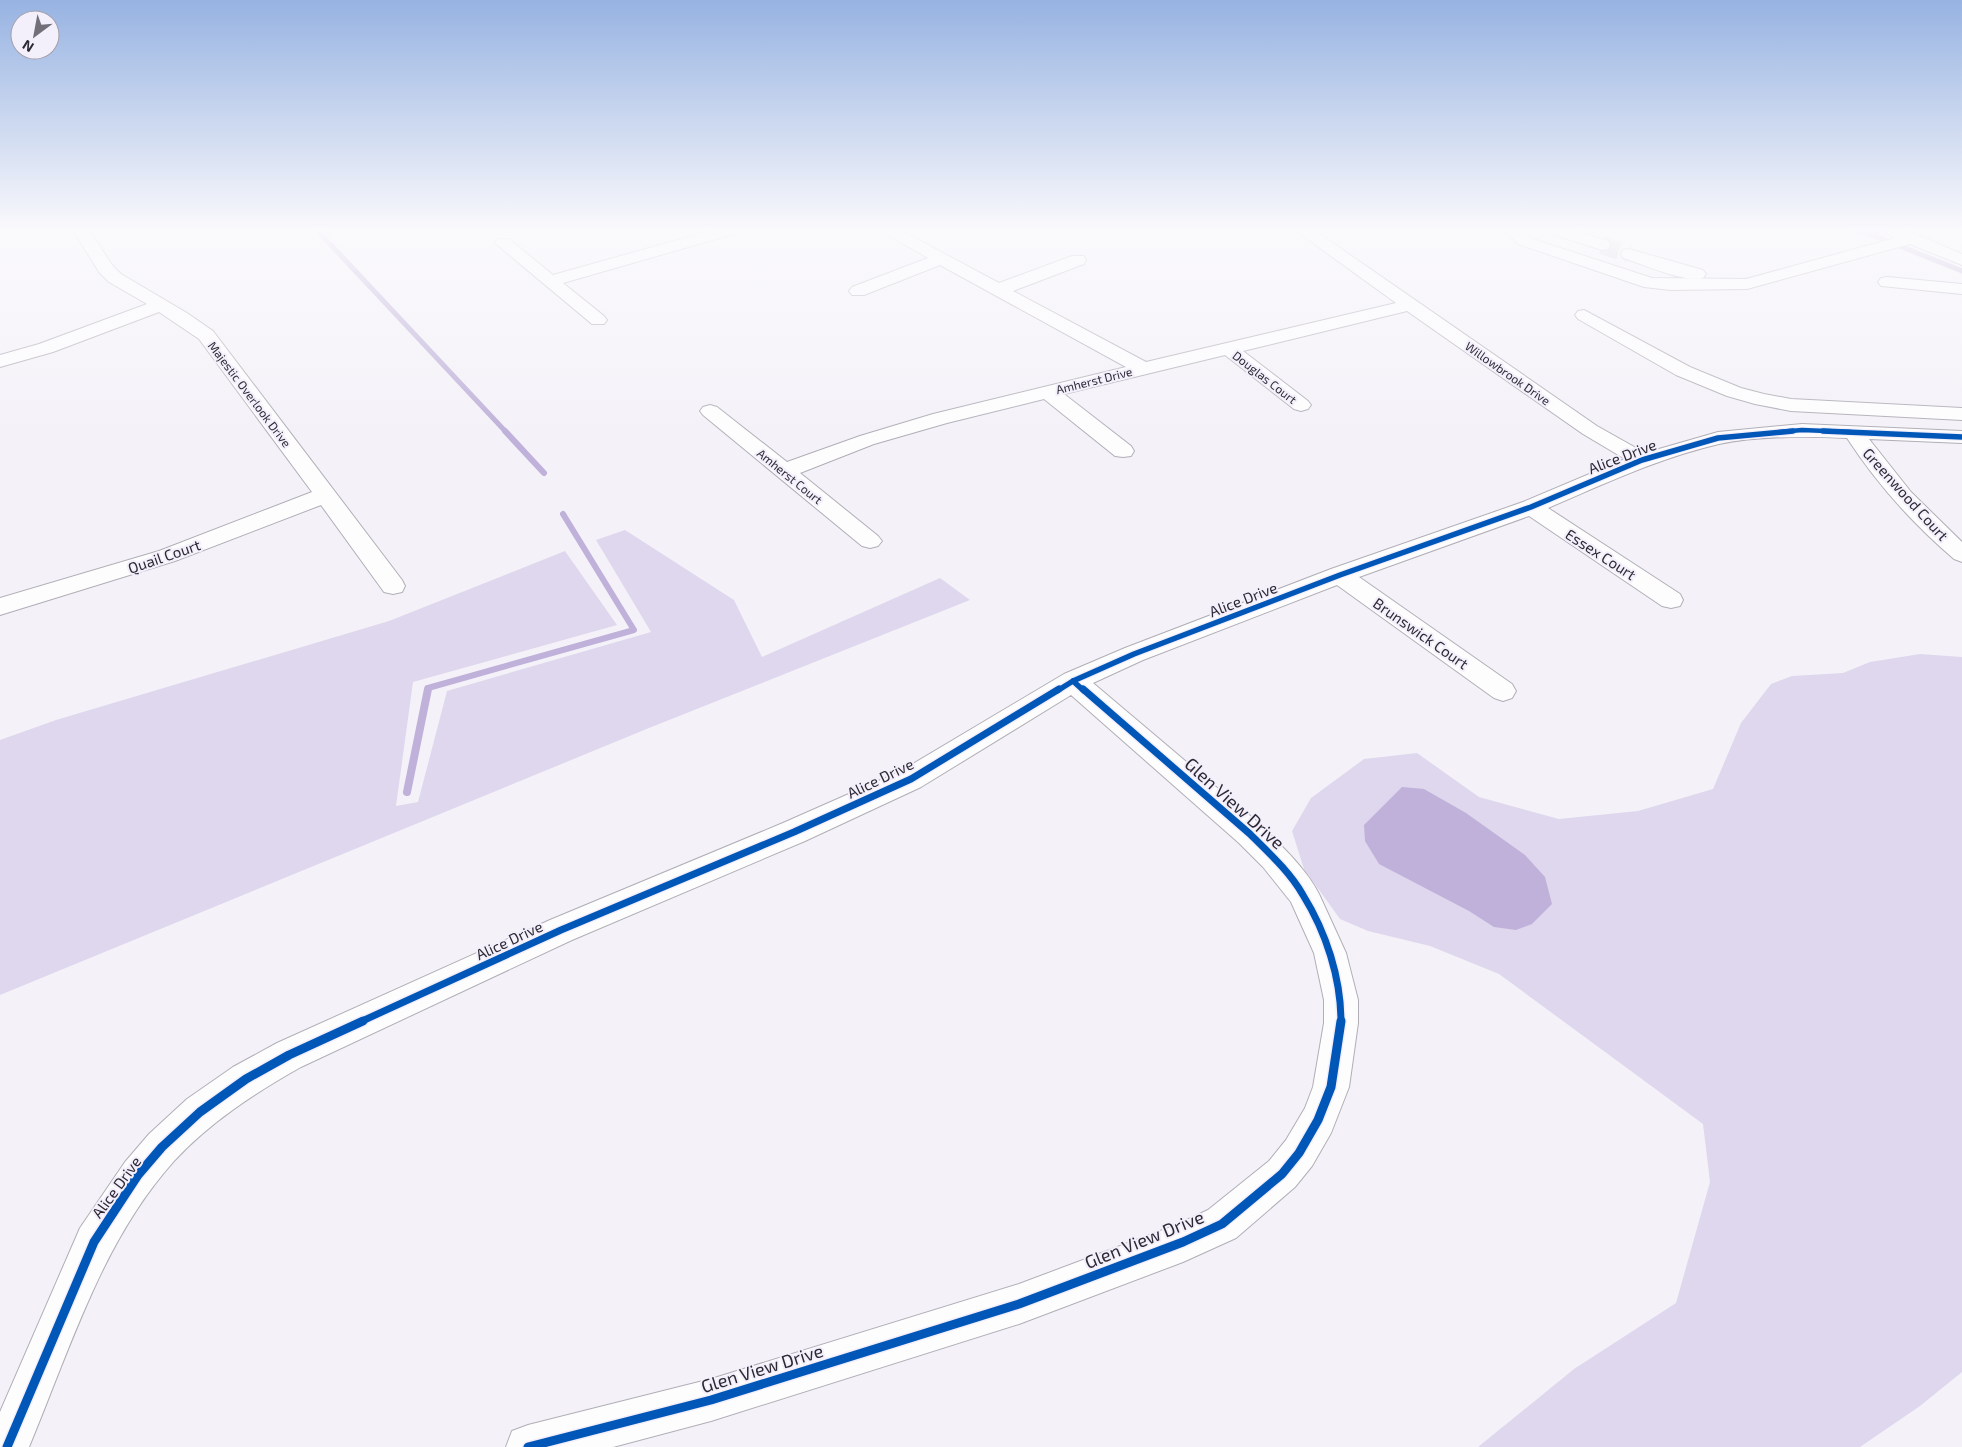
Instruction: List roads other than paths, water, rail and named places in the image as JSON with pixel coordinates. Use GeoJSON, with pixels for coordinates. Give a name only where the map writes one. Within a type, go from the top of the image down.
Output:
{"type":"FeatureCollection","features":[{"type":"Feature","properties":{"kind":"street","name":"Majestic Overlook Drive"},"geometry":{"type":"LineString","coordinates":[[148,298],[206,335],[393,586]]}},
{"type":"Feature","properties":{"kind":"street"},"geometry":{"type":"LineString","coordinates":[[571,298],[598,320]]}},
{"type":"Feature","properties":{"kind":"street"},"geometry":{"type":"LineString","coordinates":[[1012,298],[1142,368]]}},
{"type":"Feature","properties":{"kind":"street","name":"Willowbrook Drive"},"geometry":{"type":"LineString","coordinates":[[1398,298],[1590,430],[1642,460]]}},
{"type":"Feature","properties":{"kind":"street"},"geometry":{"type":"LineString","coordinates":[[0,361],[64,342],[161,305]]}},
{"type":"Feature","properties":{"kind":"street","name":"Amherst Drive"},"geometry":{"type":"LineString","coordinates":[[784,471],[897,430],[1047,391],[1409,305]]}},
{"type":"Feature","properties":{"kind":"street"},"geometry":{"type":"LineString","coordinates":[[1584,315],[1684,374],[1717,387],[1767,402],[1790,405],[1962,414]]}},
{"type":"Feature","properties":{"kind":"street","name":"Douglas Court"},"geometry":{"type":"LineString","coordinates":[[1229,349],[1301,405]]}},
{"type":"Feature","properties":{"kind":"street"},"geometry":{"type":"LineString","coordinates":[[1047,391],[1123,451]]}},
{"type":"Feature","properties":{"kind":"street","name":"Amherst Court"},"geometry":{"type":"LineString","coordinates":[[710,411],[870,541]]}},
{"type":"Feature","properties":{"kind":"street","name":"Alice Drive"},"geometry":{"type":"LineString","coordinates":[[7,1447],[94,1242],[119,1202],[162,1147],[208,1106],[246,1079],[298,1050],[561,930],[786,835],[911,779],[1073,681],[1134,654],[1340,575],[1531,508],[1642,460],[1718,438],[1802,430],[1962,437]]}},
{"type":"Feature","properties":{"kind":"street","name":"Greenwood Court"},"geometry":{"type":"LineString","coordinates":[[1853,432],[1869,456],[1945,540],[1962,554]]}},
{"type":"Feature","properties":{"kind":"street","name":"Quail Court"},"geometry":{"type":"LineString","coordinates":[[0,607],[167,556],[325,495]]}},
{"type":"Feature","properties":{"kind":"street","name":"Essex Court"},"geometry":{"type":"LineString","coordinates":[[1531,508],[1671,600]]}},
{"type":"Feature","properties":{"kind":"street","name":"Brunswick Court"},"geometry":{"type":"LineString","coordinates":[[1340,575],[1503,691]]}},
{"type":"Feature","properties":{"kind":"street","name":"Glen View Drive"},"geometry":{"type":"LineString","coordinates":[[528,1447],[730,1394],[1019,1304],[1183,1242],[1222,1224],[1282,1174],[1299,1153],[1318,1120],[1331,1087],[1341,1023],[1341,1000],[1330,953],[1323,934],[1303,894],[1274,858],[1250,834],[1073,681]]}},
{"type":"Feature","properties":{"kind":"waterway"},"geometry":{"type":"LineString","coordinates":[[380,298],[506,432]]}},
{"type":"Feature","properties":{"kind":"waterway"},"geometry":{"type":"LineString","coordinates":[[505,431],[544,473]]}},
{"type":"Feature","properties":{"kind":"waterway"},"geometry":{"type":"LineString","coordinates":[[427,691],[428,688],[634,630],[563,514]]}},
{"type":"Feature","properties":{"kind":"waterway"},"geometry":{"type":"LineString","coordinates":[[407,792],[428,689]]}}]}
